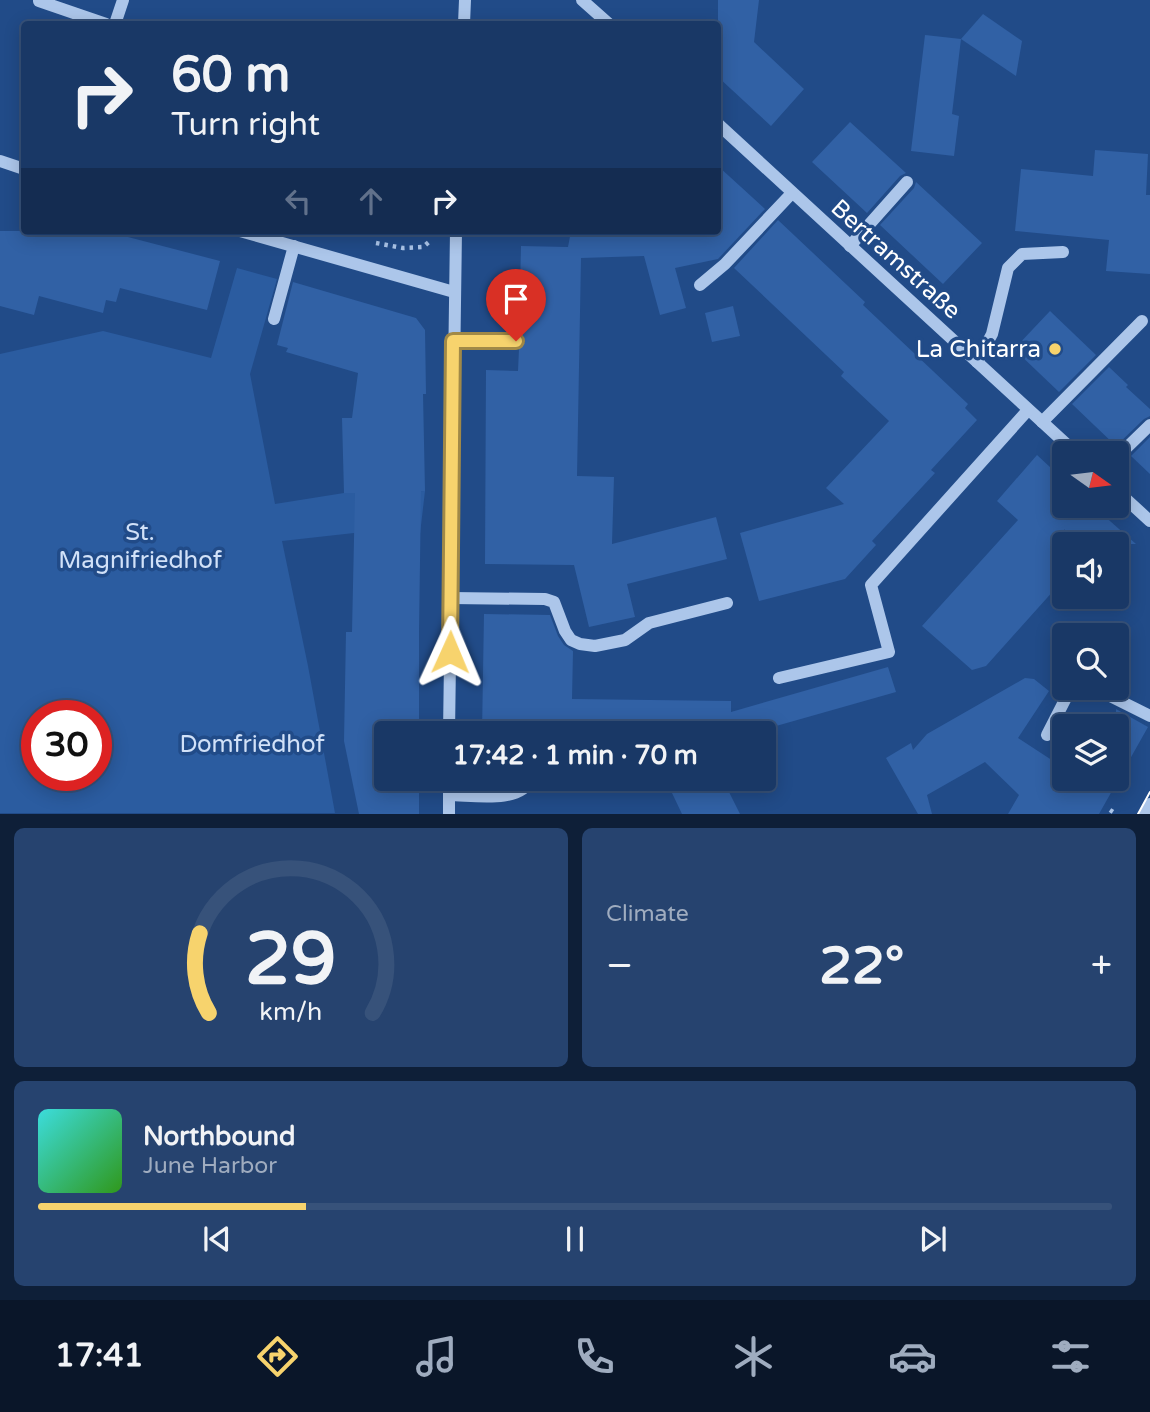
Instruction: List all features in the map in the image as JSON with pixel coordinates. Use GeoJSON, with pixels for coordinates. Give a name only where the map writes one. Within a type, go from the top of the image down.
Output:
{"type":"FeatureCollection","features":[{"type":"Feature","properties":{"kind":"street"},"geometry":{"type":"LineString","coordinates":[[116,21],[123,0]]}},
{"type":"Feature","properties":{"kind":"street"},"geometry":{"type":"LineString","coordinates":[[464,21],[465,0]]}},
{"type":"Feature","properties":{"kind":"street"},"geometry":{"type":"LineString","coordinates":[[582,0],[606,21]]}},
{"type":"Feature","properties":{"kind":"street"},"geometry":{"type":"LineString","coordinates":[[39,1],[97,21]]}},
{"type":"Feature","properties":{"kind":"street","name":"Bertramstraße"},"geometry":{"type":"LineString","coordinates":[[721,127],[1063,441]]}},
{"type":"Feature","properties":{"kind":"street"},"geometry":{"type":"LineString","coordinates":[[0,161],[21,168]]}},
{"type":"Feature","properties":{"kind":"street"},"geometry":{"type":"LineString","coordinates":[[850,246],[907,182]]}},
{"type":"Feature","properties":{"kind":"street"},"geometry":{"type":"LineString","coordinates":[[700,285],[725,264],[792,193]]}},
{"type":"Feature","properties":{"kind":"street"},"geometry":{"type":"LineString","coordinates":[[254,235],[454,292]]}},
{"type":"Feature","properties":{"kind":"street"},"geometry":{"type":"LineString","coordinates":[[449,721],[456,235]]}},
{"type":"Feature","properties":{"kind":"street"},"geometry":{"type":"LineString","coordinates":[[274,319],[294,246]]}},
{"type":"Feature","properties":{"kind":"street"},"geometry":{"type":"LineString","coordinates":[[977,362],[992,334],[1008,268],[1022,254],[1063,252]]}},
{"type":"Feature","properties":{"kind":"street"},"geometry":{"type":"LineString","coordinates":[[1042,422],[1142,321]]}},
{"type":"Feature","properties":{"kind":"street"},"geometry":{"type":"LineString","coordinates":[[453,341],[516,341]]}},
{"type":"Feature","properties":{"kind":"street"},"geometry":{"type":"LineString","coordinates":[[779,678],[889,652],[871,585],[1028,410]]}},
{"type":"Feature","properties":{"kind":"street"},"geometry":{"type":"LineString","coordinates":[[1129,445],[1150,425]]}},
{"type":"Feature","properties":{"kind":"street"},"geometry":{"type":"LineString","coordinates":[[1129,502],[1150,521]]}},
{"type":"Feature","properties":{"kind":"street"},"geometry":{"type":"LineString","coordinates":[[451,598],[545,599],[554,602],[571,640],[595,646],[625,640],[649,623],[727,603]]}},
{"type":"Feature","properties":{"kind":"street"},"geometry":{"type":"LineString","coordinates":[[1046,735],[1065,700]]}},
{"type":"Feature","properties":{"kind":"street"},"geometry":{"type":"LineString","coordinates":[[1118,700],[1150,716]]}},
{"type":"Feature","properties":{"kind":"street"},"geometry":{"type":"LineString","coordinates":[[449,791],[449,814]]}},
{"type":"Feature","properties":{"kind":"street"},"geometry":{"type":"LineString","coordinates":[[449,795],[513,796],[520,791]]}},
{"type":"Feature","properties":{"kind":"street"},"geometry":{"type":"LineString","coordinates":[[1145,814],[1150,804]]}},
{"type":"Feature","properties":{"kind":"path"},"geometry":{"type":"LineString","coordinates":[[369,242],[403,248],[423,247],[429,241]]}},
{"type":"Feature","properties":{"kind":"path"},"geometry":{"type":"LineString","coordinates":[[1110,810],[1116,814]]}},
{"type":"Feature","properties":{"kind":"green space","name":"St. Magnifriedhof"},"geometry":{"type":"Polygon","coordinates":[[[237,268],[277,279],[250,374],[275,504],[344,493],[425,491],[420,534],[354,533],[282,541],[335,813],[0,813],[0,354],[103,331],[211,358],[237,268]]]}},
{"type":"Feature","properties":{"kind":"building"},"geometry":{"type":"Polygon","coordinates":[[[718,0],[759,0],[754,42],[804,89],[771,126],[721,80],[721,21],[718,21],[718,0]]]}},
{"type":"Feature","properties":{"kind":"building"},"geometry":{"type":"Polygon","coordinates":[[[983,14],[1022,41],[1016,76],[961,39],[983,14]]]}},
{"type":"Feature","properties":{"kind":"building"},"geometry":{"type":"Polygon","coordinates":[[[925,35],[961,39],[952,114],[959,116],[954,156],[911,151],[925,35]]]}},
{"type":"Feature","properties":{"kind":"building"},"geometry":{"type":"Polygon","coordinates":[[[850,122],[906,173],[900,176],[867,213],[812,162],[850,122]]]}},
{"type":"Feature","properties":{"kind":"building"},"geometry":{"type":"Polygon","coordinates":[[[1095,150],[1148,154],[1146,195],[1150,195],[1150,274],[1106,271],[1109,240],[1015,231],[1021,169],[1093,176],[1095,150]]]}},
{"type":"Feature","properties":{"kind":"building"},"geometry":{"type":"Polygon","coordinates":[[[721,169],[765,209],[718,259],[675,268],[686,308],[660,315],[644,256],[581,258],[577,476],[614,477],[612,544],[716,517],[727,559],[627,584],[635,617],[589,627],[574,565],[485,564],[486,370],[518,371],[519,349],[525,342],[519,333],[521,246],[568,247],[570,235],[721,235],[721,169]]]}},
{"type":"Feature","properties":{"kind":"building"},"geometry":{"type":"Polygon","coordinates":[[[916,182],[982,243],[943,284],[880,225],[914,188],[916,182]]]}},
{"type":"Feature","properties":{"kind":"building"},"geometry":{"type":"Polygon","coordinates":[[[778,220],[968,404],[965,408],[977,420],[931,470],[935,473],[872,541],[876,545],[845,579],[759,601],[740,533],[844,504],[826,488],[889,421],[841,376],[844,372],[734,268],[778,220]]]}},
{"type":"Feature","properties":{"kind":"building"},"geometry":{"type":"Polygon","coordinates":[[[0,231],[21,231],[21,235],[120,235],[220,261],[207,310],[120,288],[116,302],[106,300],[103,313],[39,296],[34,315],[0,306],[0,231]]]}},
{"type":"Feature","properties":{"kind":"building"},"geometry":{"type":"Polygon","coordinates":[[[293,282],[416,318],[425,330],[425,491],[421,491],[419,721],[374,721],[374,791],[419,791],[419,814],[359,814],[344,741],[346,632],[352,632],[355,493],[344,493],[342,418],[352,418],[358,373],[286,352],[288,348],[277,345],[293,282]]]}},
{"type":"Feature","properties":{"kind":"building"},"geometry":{"type":"Polygon","coordinates":[[[733,306],[740,336],[712,342],[705,313],[733,306]]]}},
{"type":"Feature","properties":{"kind":"building"},"geometry":{"type":"Polygon","coordinates":[[[1050,311],[1096,355],[1059,392],[1014,349],[1050,311]]]}},
{"type":"Feature","properties":{"kind":"building"},"geometry":{"type":"Polygon","coordinates":[[[1109,367],[1150,409],[1150,416],[1121,441],[1111,441],[1072,404],[1109,367]]]}},
{"type":"Feature","properties":{"kind":"building"},"geometry":{"type":"Polygon","coordinates":[[[1150,437],[1150,474],[1131,456],[1150,437]]]}},
{"type":"Feature","properties":{"kind":"building"},"geometry":{"type":"Polygon","coordinates":[[[1037,455],[1052,469],[1052,518],[1107,518],[1122,532],[1066,532],[1064,529],[1064,532],[1052,532],[1052,592],[986,666],[972,670],[922,626],[1018,520],[997,501],[1037,455]]]}},
{"type":"Feature","properties":{"kind":"building"},"geometry":{"type":"Polygon","coordinates":[[[484,614],[550,615],[558,636],[564,645],[573,651],[572,699],[731,701],[731,712],[888,667],[896,692],[776,726],[776,721],[482,721],[484,614]]]}},
{"type":"Feature","properties":{"kind":"building"},"geometry":{"type":"Polygon","coordinates":[[[1025,678],[1034,679],[1049,691],[1018,738],[1052,760],[1052,791],[1112,791],[1099,814],[1008,814],[1019,795],[985,762],[927,795],[932,814],[918,814],[886,758],[911,743],[913,750],[927,734],[1025,678]]]}},
{"type":"Feature","properties":{"kind":"building"},"geometry":{"type":"Polygon","coordinates":[[[1129,716],[1148,727],[1129,761],[1129,716]]]}},
{"type":"Feature","properties":{"kind":"building"},"geometry":{"type":"Polygon","coordinates":[[[670,791],[728,791],[740,814],[682,814],[670,791]]]}},
{"type":"Feature","properties":{"kind":"tram line"},"geometry":{"type":"LineString","coordinates":[[1138,814],[1150,792]]}},
{"type":"Feature","properties":{"kind":"place","name":"La Chitarra"},"geometry":{"type":"Point","coordinates":[1055,349]}},
{"type":"Feature","properties":{"kind":"route"},"geometry":{"type":"LineString","coordinates":[[450,652],[453,341],[516,341]]}},
{"type":"Feature","properties":{"kind":"park label","name":"Domfriedhof"},"geometry":{"type":"Point","coordinates":[252,744]}}]}
